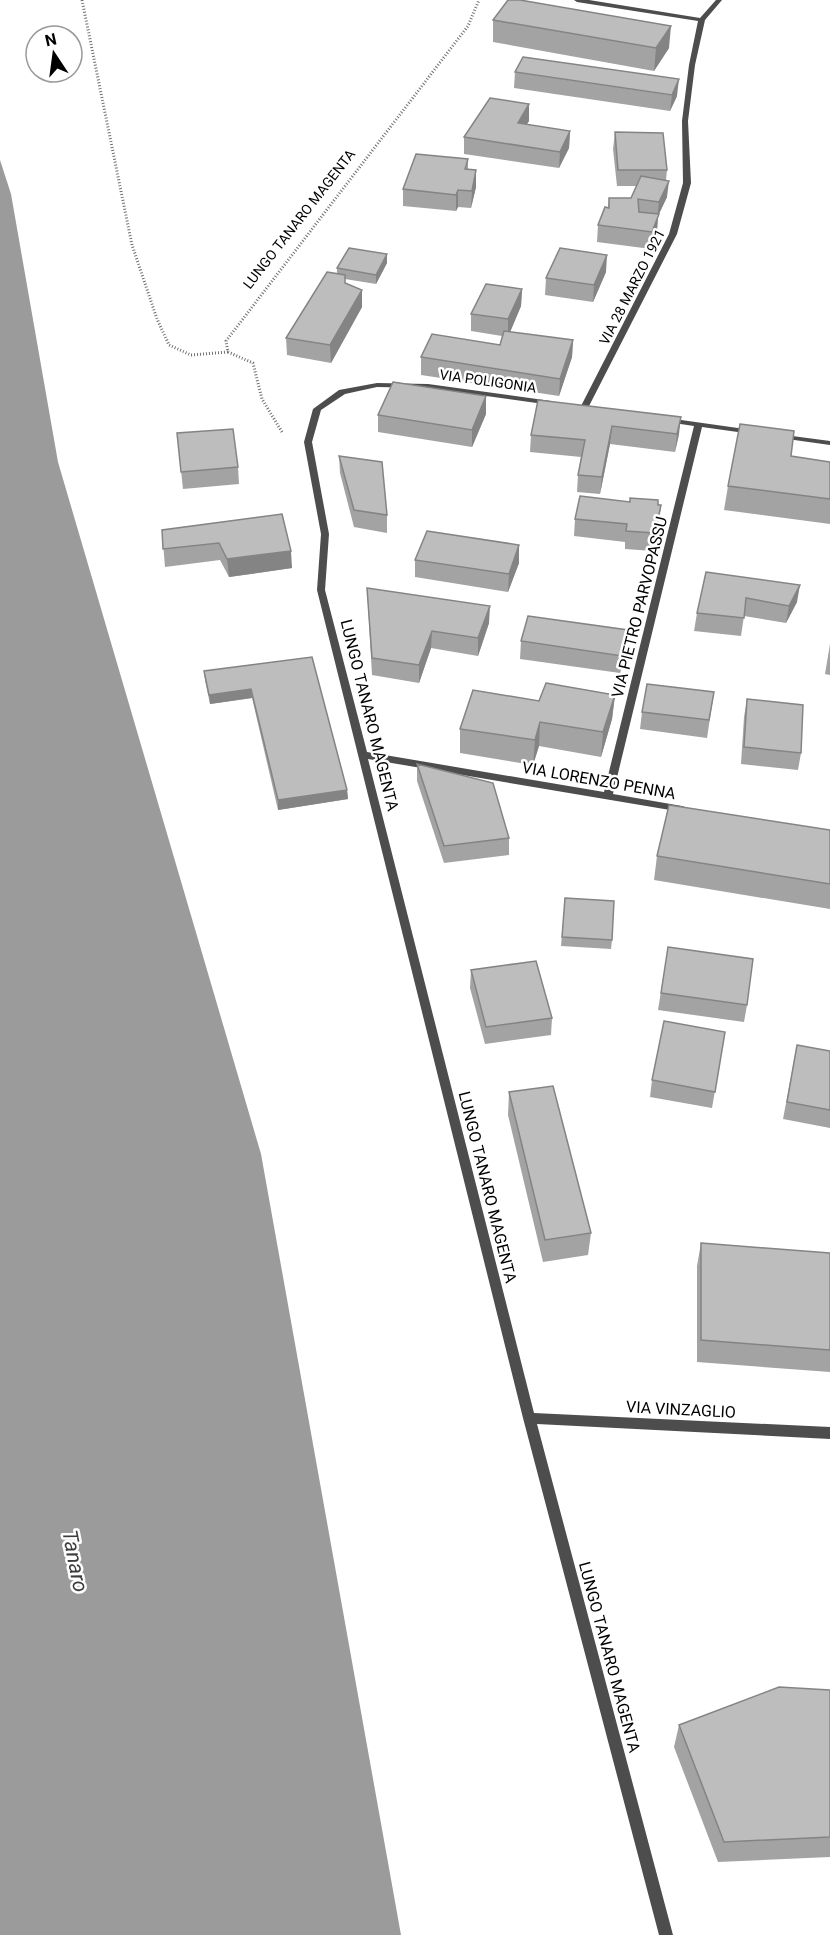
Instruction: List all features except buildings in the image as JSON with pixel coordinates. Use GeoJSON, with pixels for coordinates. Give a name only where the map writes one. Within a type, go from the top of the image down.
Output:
{"type":"FeatureCollection","features":[{"type":"Feature","properties":{"kind":"street"},"geometry":{"type":"LineString","coordinates":[[577,0],[702,20]]}},
{"type":"Feature","properties":{"kind":"street","name":"VIA 28 MARZO 1921"},"geometry":{"type":"LineString","coordinates":[[584,408],[673,234],[687,183],[685,121],[692,64],[702,20],[719,0]]}},
{"type":"Feature","properties":{"kind":"street","name":"LUNGO TANARO MAGENTA"},"geometry":{"type":"LineString","coordinates":[[428,386],[377,385],[342,392],[318,409],[308,442],[325,534],[321,590],[530,1418],[666,1935]]}},
{"type":"Feature","properties":{"kind":"street","name":"VIA POLIGONIA"},"geometry":{"type":"LineString","coordinates":[[428,386],[562,405]]}},
{"type":"Feature","properties":{"kind":"street"},"geometry":{"type":"LineString","coordinates":[[573,406],[596,410]]}},
{"type":"Feature","properties":{"kind":"street"},"geometry":{"type":"LineString","coordinates":[[653,418],[759,433]]}},
{"type":"Feature","properties":{"kind":"street","name":"VIA PIETRO PARVOPASSU"},"geometry":{"type":"LineString","coordinates":[[608,796],[699,424]]}},
{"type":"Feature","properties":{"kind":"street"},"geometry":{"type":"LineString","coordinates":[[771,435],[830,443]]}},
{"type":"Feature","properties":{"kind":"street","name":"VIA LORENZO PENNA"},"geometry":{"type":"LineString","coordinates":[[363,755],[690,810]]}},
{"type":"Feature","properties":{"kind":"street","name":"VIA VINZAGLIO"},"geometry":{"type":"LineString","coordinates":[[530,1418],[830,1433]]}},
{"type":"Feature","properties":{"kind":"path"},"geometry":{"type":"LineString","coordinates":[[82,0],[132,245],[157,319],[169,345],[191,354],[228,352],[253,363],[262,399],[283,432],[308,442]]}},
{"type":"Feature","properties":{"kind":"path","name":"LUNGO TANARO MAGENTA"},"geometry":{"type":"LineString","coordinates":[[228,352],[226,341],[233,329],[468,26],[479,0]]}},
{"type":"Feature","properties":{"kind":"water","name":"Tanaro"},"geometry":{"type":"Polygon","coordinates":[[[0,160],[11,194],[58,462],[261,1154],[401,1935],[0,1935],[0,160]]]}}]}
